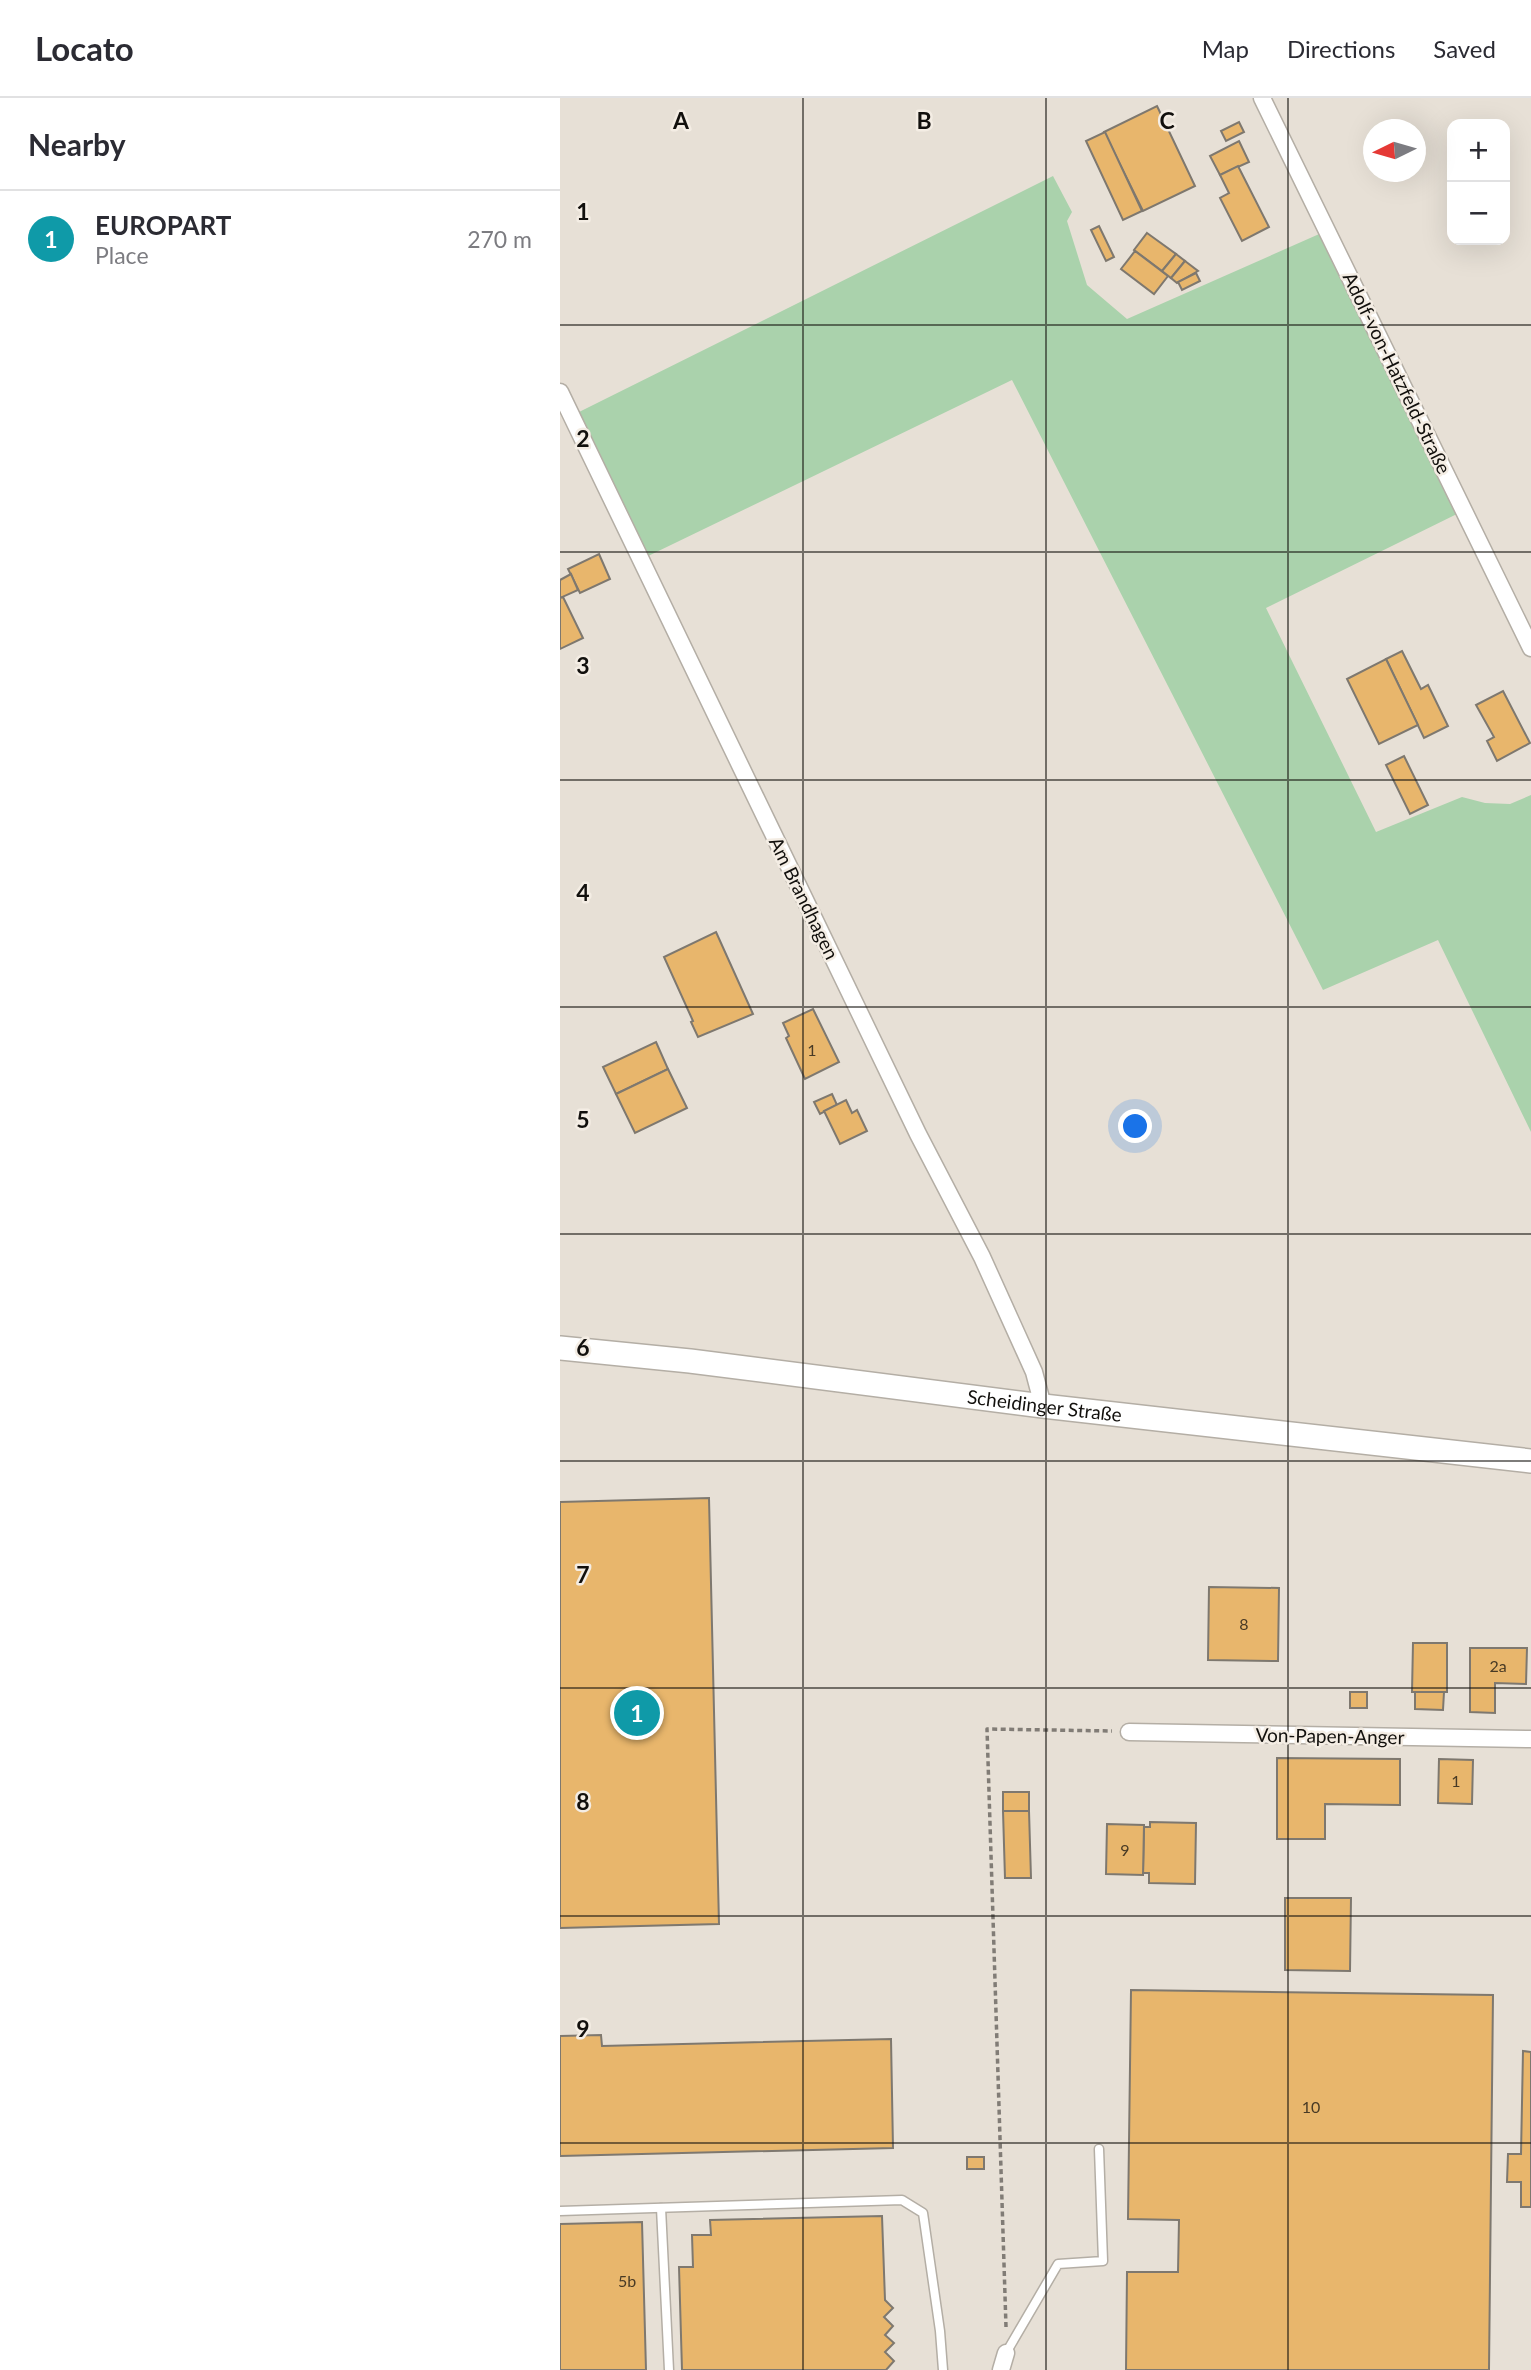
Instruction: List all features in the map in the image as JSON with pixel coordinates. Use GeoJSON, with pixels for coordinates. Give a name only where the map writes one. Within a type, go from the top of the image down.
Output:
{"type":"FeatureCollection","features":[{"type":"Feature","properties":{"kind":"main road","name":"Scheidinger Straße"},"geometry":{"type":"LineString","coordinates":[[560,1349],[690,1361],[1043,1406],[1531,1461]]}},
{"type":"Feature","properties":{"kind":"street","name":"Adolf-von-Hatzfeld-Straße"},"geometry":{"type":"LineString","coordinates":[[1262,98],[1531,648]]}},
{"type":"Feature","properties":{"kind":"street","name":"Am Brandhagen"},"geometry":{"type":"LineString","coordinates":[[560,392],[918,1133],[982,1257],[1034,1372],[1043,1406]]}},
{"type":"Feature","properties":{"kind":"street","name":"Von-Papen-Anger"},"geometry":{"type":"LineString","coordinates":[[1129,1732],[1531,1740]]}},
{"type":"Feature","properties":{"kind":"street"},"geometry":{"type":"LineString","coordinates":[[1001,2370],[1006,2353]]}},
{"type":"Feature","properties":{"kind":"lane"},"geometry":{"type":"LineString","coordinates":[[1006,2353],[1058,2264],[1103,2261],[1099,2149]]}},
{"type":"Feature","properties":{"kind":"lane"},"geometry":{"type":"LineString","coordinates":[[560,2211],[902,2200],[923,2213],[943,2370]]}},
{"type":"Feature","properties":{"kind":"lane"},"geometry":{"type":"LineString","coordinates":[[661,2208],[669,2370]]}},
{"type":"Feature","properties":{"kind":"path"},"geometry":{"type":"LineString","coordinates":[[1006,2353],[987,1728],[1129,1732]]}},
{"type":"Feature","properties":{"kind":"green space"},"geometry":{"type":"Polygon","coordinates":[[[1053,176],[1072,212],[1067,221],[1087,285],[1127,319],[1326,231],[1461,512],[1266,608],[1376,832],[1462,797],[1485,803],[1510,804],[1531,795],[1531,1132],[1438,940],[1323,990],[1012,380],[644,558],[573,415],[1053,176]]]}},
{"type":"Feature","properties":{"kind":"building"},"geometry":{"type":"Polygon","coordinates":[[[1157,106],[1195,186],[1143,211],[1104,132],[1157,106]]]}},
{"type":"Feature","properties":{"kind":"building"},"geometry":{"type":"Polygon","coordinates":[[[1239,122],[1244,132],[1226,141],[1221,131],[1239,122]]]}},
{"type":"Feature","properties":{"kind":"building"},"geometry":{"type":"Polygon","coordinates":[[[1105,132],[1142,211],[1123,220],[1086,141],[1105,132]]]}},
{"type":"Feature","properties":{"kind":"building"},"geometry":{"type":"Polygon","coordinates":[[[1239,141],[1249,162],[1220,175],[1210,156],[1239,141]]]}},
{"type":"Feature","properties":{"kind":"building"},"geometry":{"type":"Polygon","coordinates":[[[1238,166],[1269,227],[1242,241],[1220,198],[1229,193],[1220,175],[1238,166]]]}},
{"type":"Feature","properties":{"kind":"building"},"geometry":{"type":"Polygon","coordinates":[[[1099,226],[1114,257],[1106,261],[1091,230],[1099,226]]]}},
{"type":"Feature","properties":{"kind":"building"},"geometry":{"type":"Polygon","coordinates":[[[1147,233],[1176,254],[1162,271],[1134,250],[1147,233]]]}},
{"type":"Feature","properties":{"kind":"building"},"geometry":{"type":"Polygon","coordinates":[[[1135,251],[1168,276],[1154,294],[1121,269],[1135,251]]]}},
{"type":"Feature","properties":{"kind":"building"},"geometry":{"type":"Polygon","coordinates":[[[1176,254],[1185,261],[1171,278],[1162,271],[1176,254]]]}},
{"type":"Feature","properties":{"kind":"building"},"geometry":{"type":"Polygon","coordinates":[[[1185,261],[1198,271],[1177,283],[1171,278],[1185,261]]]}},
{"type":"Feature","properties":{"kind":"building"},"geometry":{"type":"Polygon","coordinates":[[[1196,273],[1200,281],[1182,290],[1178,282],[1196,273]]]}},
{"type":"Feature","properties":{"kind":"building"},"geometry":{"type":"Polygon","coordinates":[[[599,554],[610,579],[580,593],[568,569],[599,554]]]}},
{"type":"Feature","properties":{"kind":"building"},"geometry":{"type":"Polygon","coordinates":[[[571,574],[578,590],[560,598],[560,580],[571,574]]]}},
{"type":"Feature","properties":{"kind":"building"},"geometry":{"type":"Polygon","coordinates":[[[563,597],[583,638],[560,649],[560,598],[563,597]]]}},
{"type":"Feature","properties":{"kind":"building"},"geometry":{"type":"Polygon","coordinates":[[[1402,651],[1421,689],[1428,685],[1448,726],[1424,738],[1386,659],[1402,651]]]}},
{"type":"Feature","properties":{"kind":"building"},"geometry":{"type":"Polygon","coordinates":[[[1386,659],[1418,725],[1379,744],[1347,679],[1386,659]]]}},
{"type":"Feature","properties":{"kind":"building"},"geometry":{"type":"Polygon","coordinates":[[[1503,691],[1530,743],[1497,761],[1487,741],[1494,737],[1476,705],[1503,691]]]}},
{"type":"Feature","properties":{"kind":"building"},"geometry":{"type":"Polygon","coordinates":[[[1404,756],[1428,805],[1410,814],[1386,765],[1404,756]]]}},
{"type":"Feature","properties":{"kind":"building"},"geometry":{"type":"Polygon","coordinates":[[[716,932],[753,1014],[698,1037],[664,957],[716,932]]]}},
{"type":"Feature","properties":{"kind":"building"},"geometry":{"type":"Polygon","coordinates":[[[813,1009],[839,1062],[805,1079],[786,1038],[789,1036],[783,1023],[813,1009]]]}},
{"type":"Feature","properties":{"kind":"building"},"geometry":{"type":"Polygon","coordinates":[[[656,1042],[668,1069],[616,1094],[603,1067],[656,1042]]]}},
{"type":"Feature","properties":{"kind":"building"},"geometry":{"type":"Polygon","coordinates":[[[668,1069],[687,1108],[635,1133],[616,1094],[668,1069]]]}},
{"type":"Feature","properties":{"kind":"building"},"geometry":{"type":"Polygon","coordinates":[[[832,1094],[837,1105],[820,1114],[814,1102],[832,1094]]]}},
{"type":"Feature","properties":{"kind":"building"},"geometry":{"type":"Polygon","coordinates":[[[846,1100],[852,1113],[857,1110],[867,1131],[840,1144],[824,1111],[846,1100]]]}},
{"type":"Feature","properties":{"kind":"building"},"geometry":{"type":"Polygon","coordinates":[[[709,1498],[719,1924],[560,1928],[560,1502],[709,1498]]]}},
{"type":"Feature","properties":{"kind":"building"},"geometry":{"type":"Polygon","coordinates":[[[1209,1587],[1279,1588],[1278,1661],[1208,1660],[1209,1587]]]}},
{"type":"Feature","properties":{"kind":"building"},"geometry":{"type":"Polygon","coordinates":[[[1413,1643],[1447,1643],[1447,1692],[1412,1692],[1413,1643]]]}},
{"type":"Feature","properties":{"kind":"building"},"geometry":{"type":"Polygon","coordinates":[[[1470,1648],[1527,1648],[1526,1684],[1495,1683],[1495,1713],[1470,1712],[1470,1648]]]}},
{"type":"Feature","properties":{"kind":"building"},"geometry":{"type":"Polygon","coordinates":[[[1350,1692],[1367,1692],[1367,1708],[1350,1708],[1350,1692]]]}},
{"type":"Feature","properties":{"kind":"building"},"geometry":{"type":"Polygon","coordinates":[[[1415,1692],[1444,1692],[1443,1710],[1415,1709],[1415,1692]]]}},
{"type":"Feature","properties":{"kind":"building"},"geometry":{"type":"Polygon","coordinates":[[[1277,1758],[1400,1759],[1400,1805],[1325,1804],[1325,1839],[1277,1839],[1277,1758]]]}},
{"type":"Feature","properties":{"kind":"building"},"geometry":{"type":"Polygon","coordinates":[[[1439,1759],[1473,1760],[1472,1804],[1438,1803],[1439,1759]]]}},
{"type":"Feature","properties":{"kind":"building"},"geometry":{"type":"Polygon","coordinates":[[[1003,1792],[1029,1792],[1029,1811],[1003,1811],[1003,1792]]]}},
{"type":"Feature","properties":{"kind":"building"},"geometry":{"type":"Polygon","coordinates":[[[1003,1811],[1029,1811],[1031,1878],[1005,1878],[1003,1811]]]}},
{"type":"Feature","properties":{"kind":"building"},"geometry":{"type":"Polygon","coordinates":[[[1150,1822],[1196,1823],[1195,1884],[1149,1883],[1149,1873],[1143,1873],[1144,1827],[1150,1827],[1150,1822]]]}},
{"type":"Feature","properties":{"kind":"building"},"geometry":{"type":"Polygon","coordinates":[[[1107,1824],[1144,1825],[1143,1875],[1106,1874],[1107,1824]]]}},
{"type":"Feature","properties":{"kind":"building"},"geometry":{"type":"Polygon","coordinates":[[[1285,1898],[1351,1898],[1350,1971],[1285,1970],[1285,1898]]]}},
{"type":"Feature","properties":{"kind":"building"},"geometry":{"type":"Polygon","coordinates":[[[1131,1990],[1493,1995],[1489,2370],[1126,2370],[1127,2272],[1178,2272],[1179,2220],[1128,2219],[1131,1990]]]}},
{"type":"Feature","properties":{"kind":"building"},"geometry":{"type":"Polygon","coordinates":[[[601,2035],[602,2046],[891,2039],[893,2148],[560,2156],[560,2036],[601,2035]]]}},
{"type":"Feature","properties":{"kind":"building"},"geometry":{"type":"Polygon","coordinates":[[[1523,2051],[1531,2052],[1531,2207],[1521,2207],[1521,2182],[1507,2182],[1508,2154],[1521,2154],[1523,2051]]]}},
{"type":"Feature","properties":{"kind":"building"},"geometry":{"type":"Polygon","coordinates":[[[967,2157],[984,2157],[984,2169],[967,2169],[967,2157]]]}},
{"type":"Feature","properties":{"kind":"building"},"geometry":{"type":"Polygon","coordinates":[[[882,2216],[885,2300],[893,2308],[884,2317],[893,2326],[885,2335],[894,2343],[885,2352],[894,2361],[886,2370],[682,2370],[679,2267],[693,2267],[692,2235],[711,2235],[710,2220],[882,2216]]]}},
{"type":"Feature","properties":{"kind":"building"},"geometry":{"type":"Polygon","coordinates":[[[642,2222],[646,2370],[560,2370],[560,2224],[642,2222]]]}},
{"type":"Feature","properties":{"kind":"place","name":"EUROPART"},"geometry":{"type":"Point","coordinates":[637,1713]}}]}
